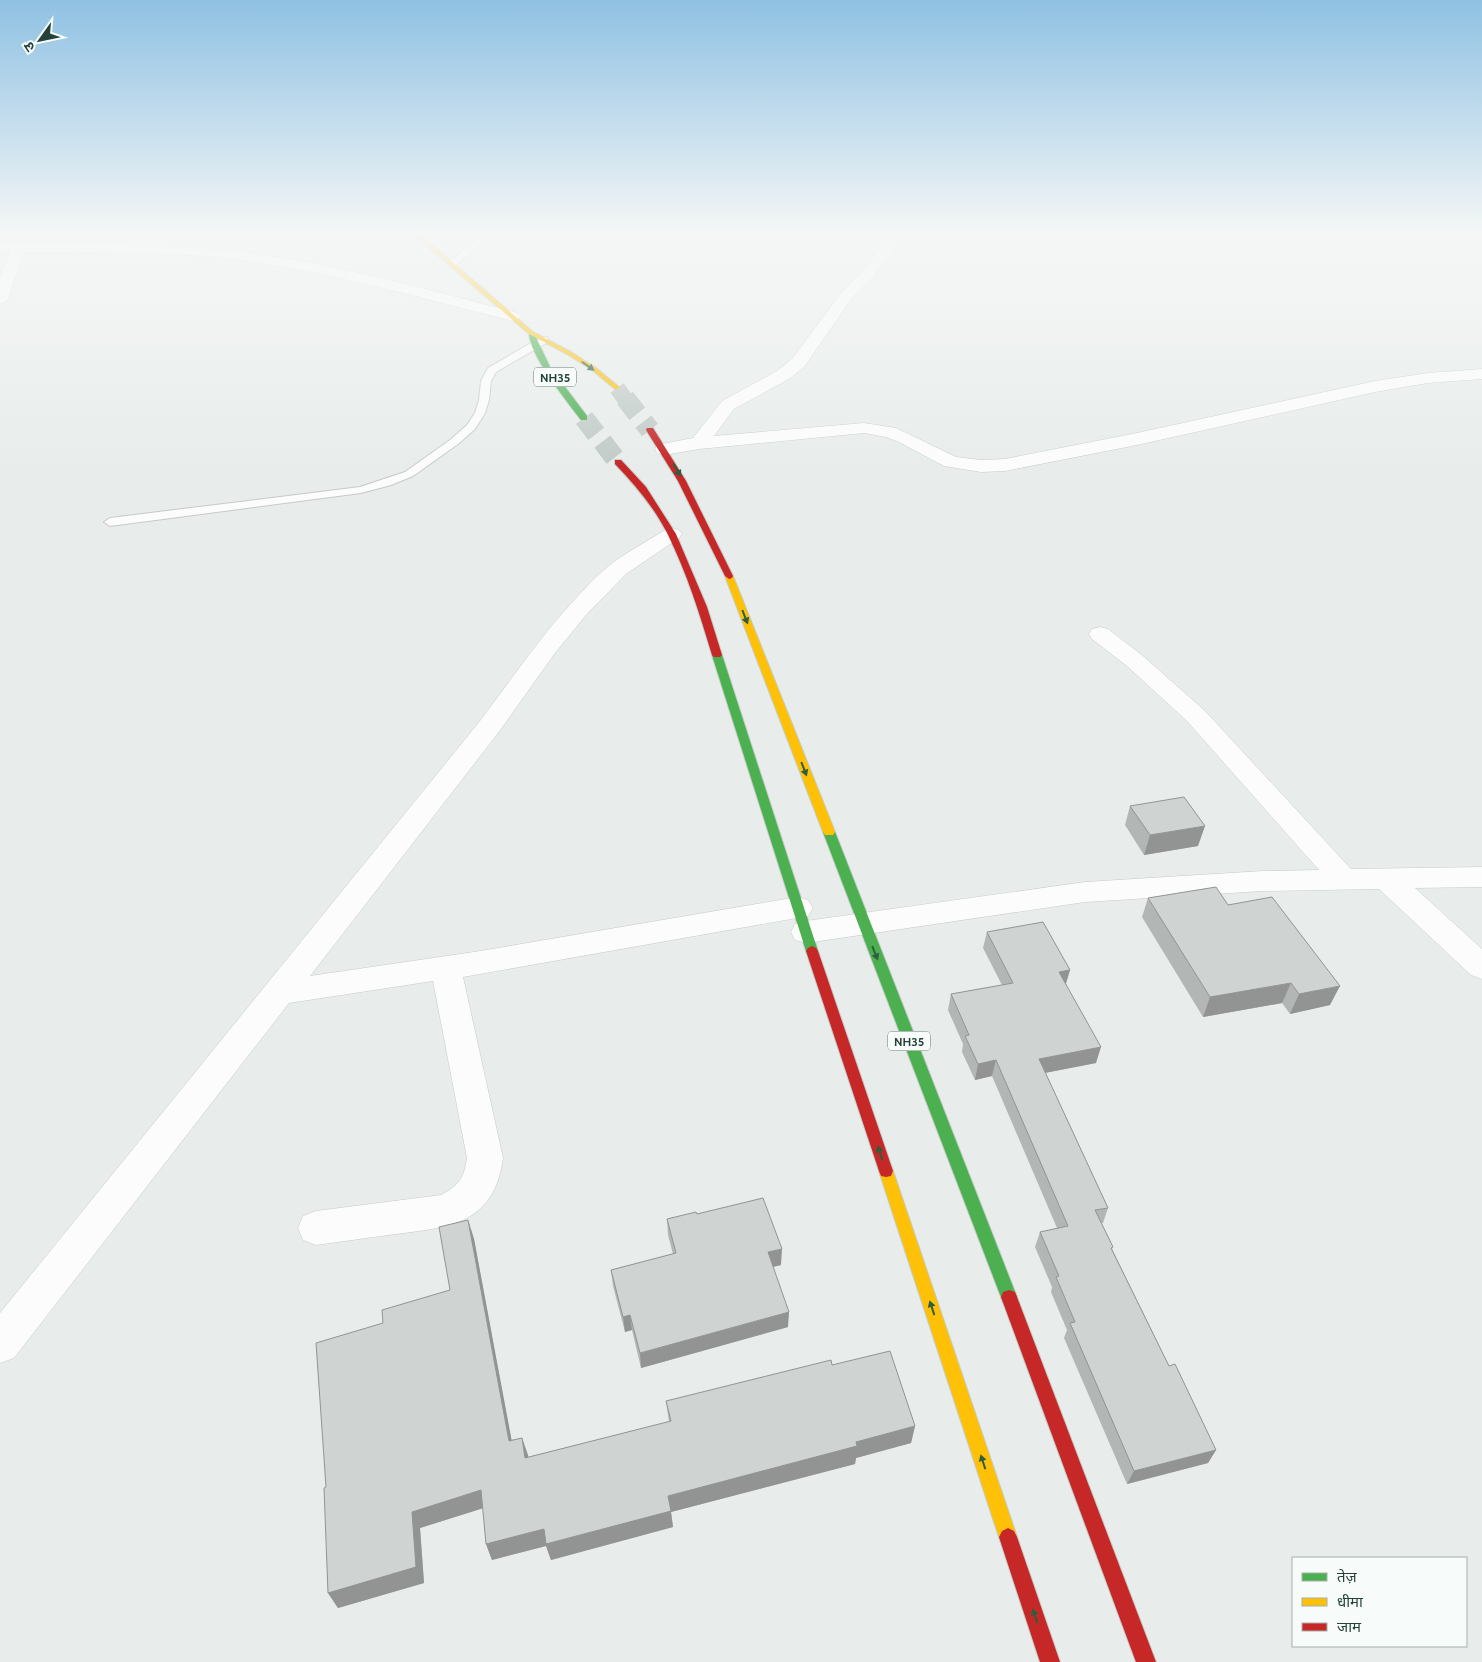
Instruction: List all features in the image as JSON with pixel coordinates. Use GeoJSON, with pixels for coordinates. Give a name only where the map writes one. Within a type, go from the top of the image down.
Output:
{"type":"FeatureCollection","features":[{"type":"Feature","properties":{"kind":"highway","name":"NH35"},"geometry":{"type":"LineString","coordinates":[[507,312],[531,333],[569,352],[594,369],[616,388]]}},
{"type":"Feature","properties":{"kind":"highway","name":"NH35"},"geometry":{"type":"LineString","coordinates":[[531,333],[534,345],[584,418]]}},
{"type":"Feature","properties":{"kind":"highway","name":"NH35"},"geometry":{"type":"LineString","coordinates":[[650,430],[664,449],[702,517],[727,570],[863,924],[967,1187],[1146,1662]]}},
{"type":"Feature","properties":{"kind":"highway"},"geometry":{"type":"LineString","coordinates":[[618,462],[643,489],[672,534],[702,607],[802,920],[1050,1662]]}},
{"type":"Feature","properties":{"kind":"street"},"geometry":{"type":"LineString","coordinates":[[495,312],[512,316]]}},
{"type":"Feature","properties":{"kind":"street"},"geometry":{"type":"LineString","coordinates":[[699,443],[728,405],[783,375],[798,363],[835,312]]}},
{"type":"Feature","properties":{"kind":"street"},"geometry":{"type":"LineString","coordinates":[[664,449],[699,443],[864,428],[884,431],[905,438],[951,462],[981,466],[1005,465],[1186,429],[1398,381],[1446,375],[1482,374]]}},
{"type":"Feature","properties":{"kind":"street"},"geometry":{"type":"LineString","coordinates":[[0,1344],[489,727],[542,654],[577,612],[612,575],[672,534]]}},
{"type":"Feature","properties":{"kind":"street"},"geometry":{"type":"LineString","coordinates":[[1100,634],[1148,673],[1196,716],[1344,880]]}},
{"type":"Feature","properties":{"kind":"street"},"geometry":{"type":"LineString","coordinates":[[279,992],[802,920],[863,924],[1085,892],[1263,881],[1482,877]]}},
{"type":"Feature","properties":{"kind":"street"},"geometry":{"type":"LineString","coordinates":[[1386,879],[1482,968]]}},
{"type":"Feature","properties":{"kind":"street"},"geometry":{"type":"LineString","coordinates":[[316,1228],[445,1211],[464,1202],[476,1190],[483,1176],[485,1158],[446,968]]}},
{"type":"Feature","properties":{"kind":"lane"},"geometry":{"type":"LineString","coordinates":[[110,522],[362,490],[409,474],[454,442],[471,426],[480,413],[484,400],[486,381],[492,370],[545,340]]}},
{"type":"Feature","properties":{"kind":"building"},"geometry":{"type":"Polygon","coordinates":[[[1184,797],[1205,826],[1150,835],[1130,806],[1184,797]]]}},
{"type":"Feature","properties":{"kind":"building"},"geometry":{"type":"Polygon","coordinates":[[[1216,887],[1228,905],[1272,897],[1340,986],[1299,994],[1291,983],[1210,997],[1148,898],[1216,887]]]}},
{"type":"Feature","properties":{"kind":"building"},"geometry":{"type":"Polygon","coordinates":[[[1043,922],[1070,970],[1059,972],[1101,1047],[1039,1059],[1108,1208],[1095,1210],[1113,1247],[1111,1248],[1169,1366],[1175,1364],[1216,1450],[1134,1471],[1070,1323],[1075,1322],[1056,1277],[1059,1276],[1040,1232],[1068,1226],[996,1060],[978,1064],[965,1036],[969,1035],[951,994],[1013,983],[987,932],[1043,922]]]}},
{"type":"Feature","properties":{"kind":"building"},"geometry":{"type":"Polygon","coordinates":[[[763,1198],[782,1249],[768,1252],[789,1312],[640,1353],[630,1315],[623,1317],[611,1270],[676,1253],[667,1219],[696,1212],[697,1214],[763,1198]]]}},
{"type":"Feature","properties":{"kind":"building"},"geometry":{"type":"Polygon","coordinates":[[[468,1220],[509,1441],[522,1438],[525,1458],[671,1421],[666,1401],[831,1360],[832,1365],[890,1351],[915,1426],[856,1442],[857,1446],[668,1496],[671,1511],[546,1544],[544,1529],[486,1544],[481,1490],[412,1512],[416,1567],[328,1593],[324,1488],[326,1487],[316,1343],[383,1323],[382,1310],[450,1290],[439,1227],[468,1220]]]}},
{"type":"Feature","properties":{"kind":"tunnel"},"geometry":{"type":"LineString","coordinates":[[617,388],[625,399]]}},
{"type":"Feature","properties":{"kind":"tunnel"},"geometry":{"type":"LineString","coordinates":[[625,398],[650,430]]}},
{"type":"Feature","properties":{"kind":"tunnel"},"geometry":{"type":"LineString","coordinates":[[584,418],[618,462]]}},
{"type":"Feature","properties":{"kind":"traffic: fast"},"geometry":{"type":"LineString","coordinates":[[531,333],[547,367],[584,418]]}},
{"type":"Feature","properties":{"kind":"traffic: fast"},"geometry":{"type":"LineString","coordinates":[[717,655],[812,951]]}},
{"type":"Feature","properties":{"kind":"traffic: fast"},"geometry":{"type":"LineString","coordinates":[[829,832],[1009,1297]]}},
{"type":"Feature","properties":{"kind":"traffic: slow"},"geometry":{"type":"LineString","coordinates":[[506,312],[531,333],[569,353],[594,369],[617,388]]}},
{"type":"Feature","properties":{"kind":"traffic: slow"},"geometry":{"type":"LineString","coordinates":[[729,576],[829,832]]}},
{"type":"Feature","properties":{"kind":"traffic: slow"},"geometry":{"type":"LineString","coordinates":[[886,1171],[1008,1537]]}},
{"type":"Feature","properties":{"kind":"traffic: jam"},"geometry":{"type":"LineString","coordinates":[[650,430],[682,481],[729,576]]}},
{"type":"Feature","properties":{"kind":"traffic: jam"},"geometry":{"type":"LineString","coordinates":[[618,462],[643,489],[672,534],[702,607],[717,655]]}},
{"type":"Feature","properties":{"kind":"traffic: jam"},"geometry":{"type":"LineString","coordinates":[[812,951],[886,1171]]}},
{"type":"Feature","properties":{"kind":"traffic: jam"},"geometry":{"type":"LineString","coordinates":[[1009,1297],[1146,1662]]}},
{"type":"Feature","properties":{"kind":"traffic: jam"},"geometry":{"type":"LineString","coordinates":[[1008,1537],[1050,1662]]}}]}
